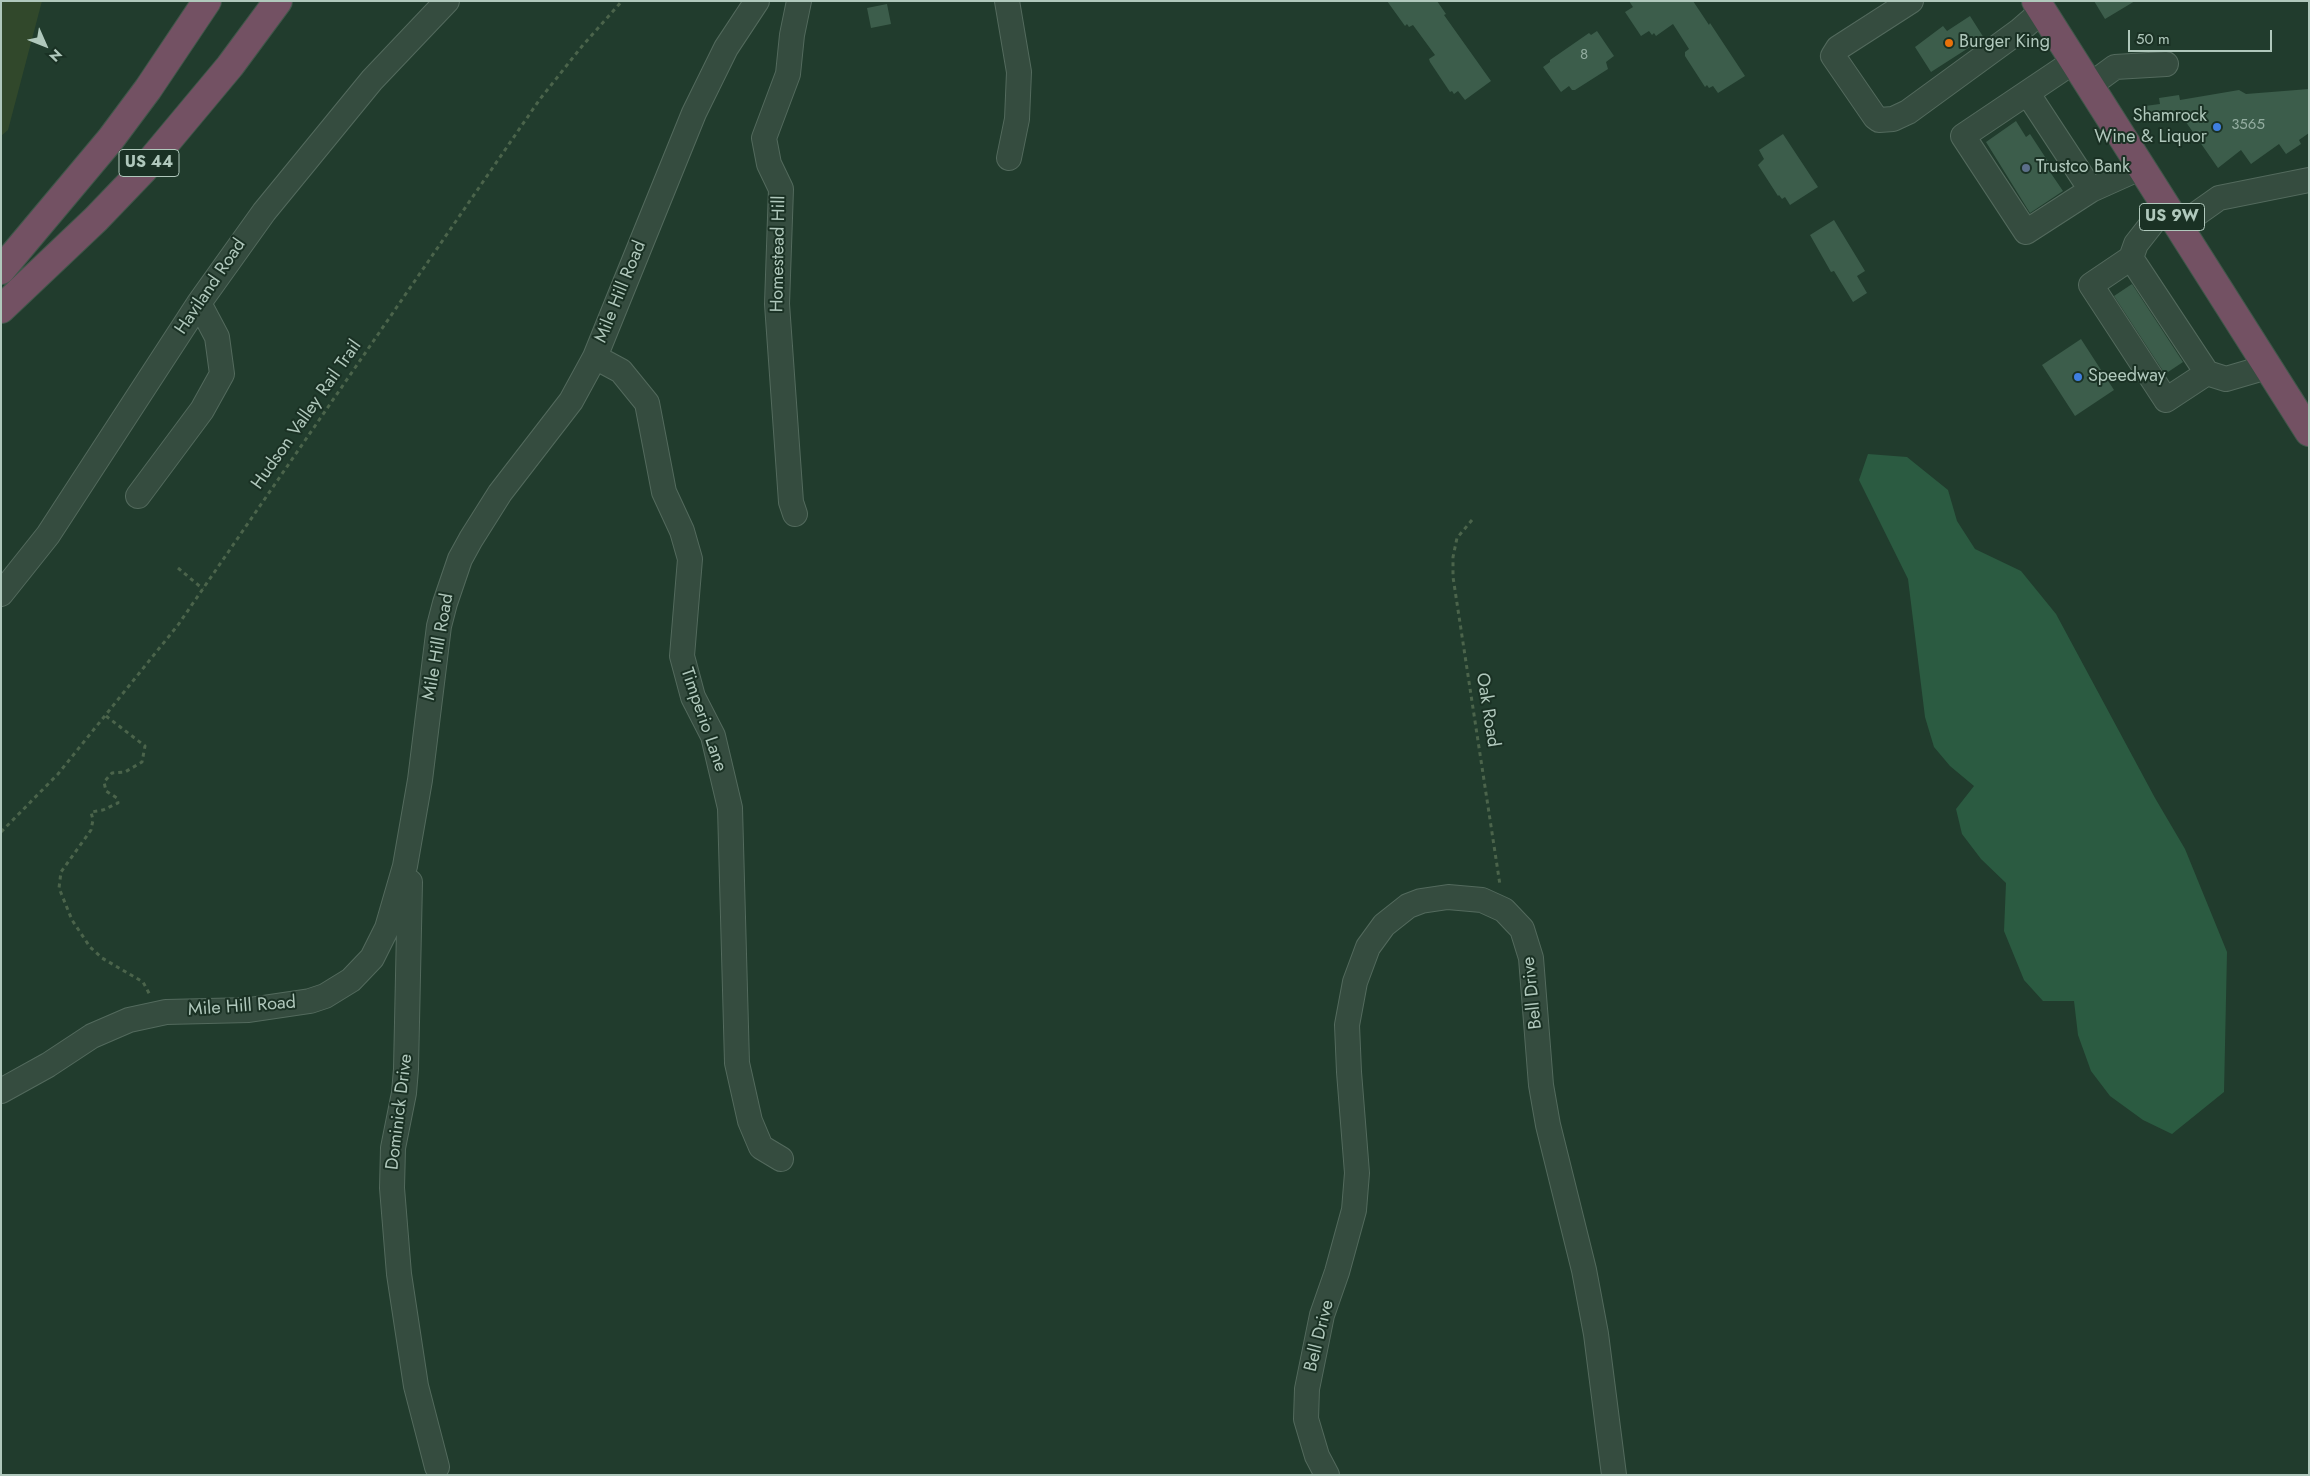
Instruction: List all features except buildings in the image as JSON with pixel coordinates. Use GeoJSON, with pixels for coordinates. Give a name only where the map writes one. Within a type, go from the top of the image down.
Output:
{"type":"FeatureCollection","features":[{"type":"Feature","properties":{"kind":"highway","name":"US 44"},"geometry":{"type":"LineString","coordinates":[[1,270],[110,140],[148,89],[207,1]]}},
{"type":"Feature","properties":{"kind":"highway","name":"US 44"},"geometry":{"type":"LineString","coordinates":[[1,309],[89,225],[144,168],[230,66],[278,1]]}},
{"type":"Feature","properties":{"kind":"highway","name":"US 9W"},"geometry":{"type":"LineString","coordinates":[[2039,6],[2309,432]]}},
{"type":"Feature","properties":{"kind":"street","name":"Haviland Road"},"geometry":{"type":"LineString","coordinates":[[1,594],[48,535],[199,303],[242,242],[305,159],[372,80],[447,1]]}},
{"type":"Feature","properties":{"kind":"street","name":"Mile Hill Road"},"geometry":{"type":"LineString","coordinates":[[1,1091],[48,1065],[92,1036],[129,1020],[157,1013],[273,1008],[310,1001],[339,988],[362,970],[379,944],[394,908],[410,842],[435,650],[444,603],[452,581],[467,545],[486,514],[571,401],[595,357],[694,113],[726,48],[757,1]]}},
{"type":"Feature","properties":{"kind":"street","name":"Homestead Hill"},"geometry":{"type":"LineString","coordinates":[[796,514],[791,502],[787,428],[781,379],[776,304],[781,189],[770,164],[764,138],[788,74],[792,34],[799,1]]}},
{"type":"Feature","properties":{"kind":"street"},"geometry":{"type":"LineString","coordinates":[[1007,1],[1019,72],[1017,119],[1009,158]]}},
{"type":"Feature","properties":{"kind":"street"},"geometry":{"type":"LineString","coordinates":[[1911,1],[1838,48],[1834,56],[1875,117],[1885,121],[1908,112],[2019,31],[2039,6]]}},
{"type":"Feature","properties":{"kind":"street"},"geometry":{"type":"LineString","coordinates":[[2074,62],[1963,136],[2026,232],[2091,190],[2140,168]]}},
{"type":"Feature","properties":{"kind":"street"},"geometry":{"type":"LineString","coordinates":[[2089,86],[2115,67],[2166,64]]}},
{"type":"Feature","properties":{"kind":"street"},"geometry":{"type":"LineString","coordinates":[[2028,94],[2091,190]]}},
{"type":"Feature","properties":{"kind":"street"},"geometry":{"type":"LineString","coordinates":[[2207,373],[2166,400],[2091,285],[2131,258],[2136,244],[2171,217],[2219,198],[2309,180]]}},
{"type":"Feature","properties":{"kind":"street"},"geometry":{"type":"LineString","coordinates":[[2131,258],[2207,373],[2226,379],[2267,367]]}},
{"type":"Feature","properties":{"kind":"street"},"geometry":{"type":"LineString","coordinates":[[138,496],[202,410],[222,374],[218,337],[199,303]]}},
{"type":"Feature","properties":{"kind":"street","name":"Timperio Lane"},"geometry":{"type":"LineString","coordinates":[[595,357],[621,371],[648,403],[664,492],[682,531],[690,559],[682,656],[693,697],[713,736],[730,808],[738,1064],[750,1120],[761,1147],[781,1159]]}},
{"type":"Feature","properties":{"kind":"street","name":"Dominick Drive"},"geometry":{"type":"LineString","coordinates":[[410,842],[406,1069],[404,1093],[393,1148],[392,1188],[398,1266],[416,1386],[437,1467]]}},
{"type":"Feature","properties":{"kind":"street","name":"Bell Drive"},"geometry":{"type":"LineString","coordinates":[[1327,1475],[1317,1456],[1306,1419],[1307,1389],[1322,1315],[1337,1272],[1354,1210],[1357,1173],[1348,1072],[1347,1025],[1355,982],[1368,947],[1384,925],[1408,906],[1448,897],[1482,900],[1504,910],[1522,929],[1532,958],[1541,1085],[1548,1125],[1584,1270],[1596,1334],[1614,1475]]}},
{"type":"Feature","properties":{"kind":"path","name":"Hudson Valley Rail Trail"},"geometry":{"type":"LineString","coordinates":[[1,832],[58,774],[178,624],[540,99],[583,45],[622,1]]}},
{"type":"Feature","properties":{"kind":"path","name":"Oak Road"},"geometry":{"type":"LineString","coordinates":[[1472,520],[1457,538],[1453,557],[1452,577],[1504,910]]}},
{"type":"Feature","properties":{"kind":"path"},"geometry":{"type":"LineString","coordinates":[[178,568],[203,589]]}},
{"type":"Feature","properties":{"kind":"path"},"geometry":{"type":"LineString","coordinates":[[106,716],[145,746],[142,762],[125,772],[112,773],[104,782],[106,791],[117,798],[118,803],[103,810],[91,812],[93,820],[91,830],[61,872],[59,888],[72,920],[90,947],[102,958],[143,982],[157,1013]]}},
{"type":"Feature","properties":{"kind":"shaded area"},"geometry":{"type":"Polygon","coordinates":[[[1,1],[42,1],[8,130],[1,136],[1,1]]]}},
{"type":"Feature","properties":{"kind":"shaded area"},"geometry":{"type":"Polygon","coordinates":[[[1868,454],[1907,457],[1948,490],[1957,521],[1975,549],[2021,571],[2056,614],[2155,798],[2185,849],[2227,952],[2224,1092],[2172,1134],[2143,1120],[2110,1096],[2091,1071],[2078,1035],[2074,1001],[2043,1001],[2024,980],[2004,931],[2006,883],[1981,859],[1962,834],[1956,809],[1974,786],[1950,766],[1934,747],[1925,717],[1908,579],[1859,480],[1868,454]]]}},
{"type":"Feature","properties":{"kind":"place","name":"Burger King"},"geometry":{"type":"Point","coordinates":[1949,43]}},
{"type":"Feature","properties":{"kind":"place","name":"Shamrock Wine & Liquor"},"geometry":{"type":"Point","coordinates":[2217,127]}},
{"type":"Feature","properties":{"kind":"place","name":"Trustco Bank"},"geometry":{"type":"Point","coordinates":[2026,168]}},
{"type":"Feature","properties":{"kind":"place","name":"Speedway"},"geometry":{"type":"Point","coordinates":[2078,377]}}]}
